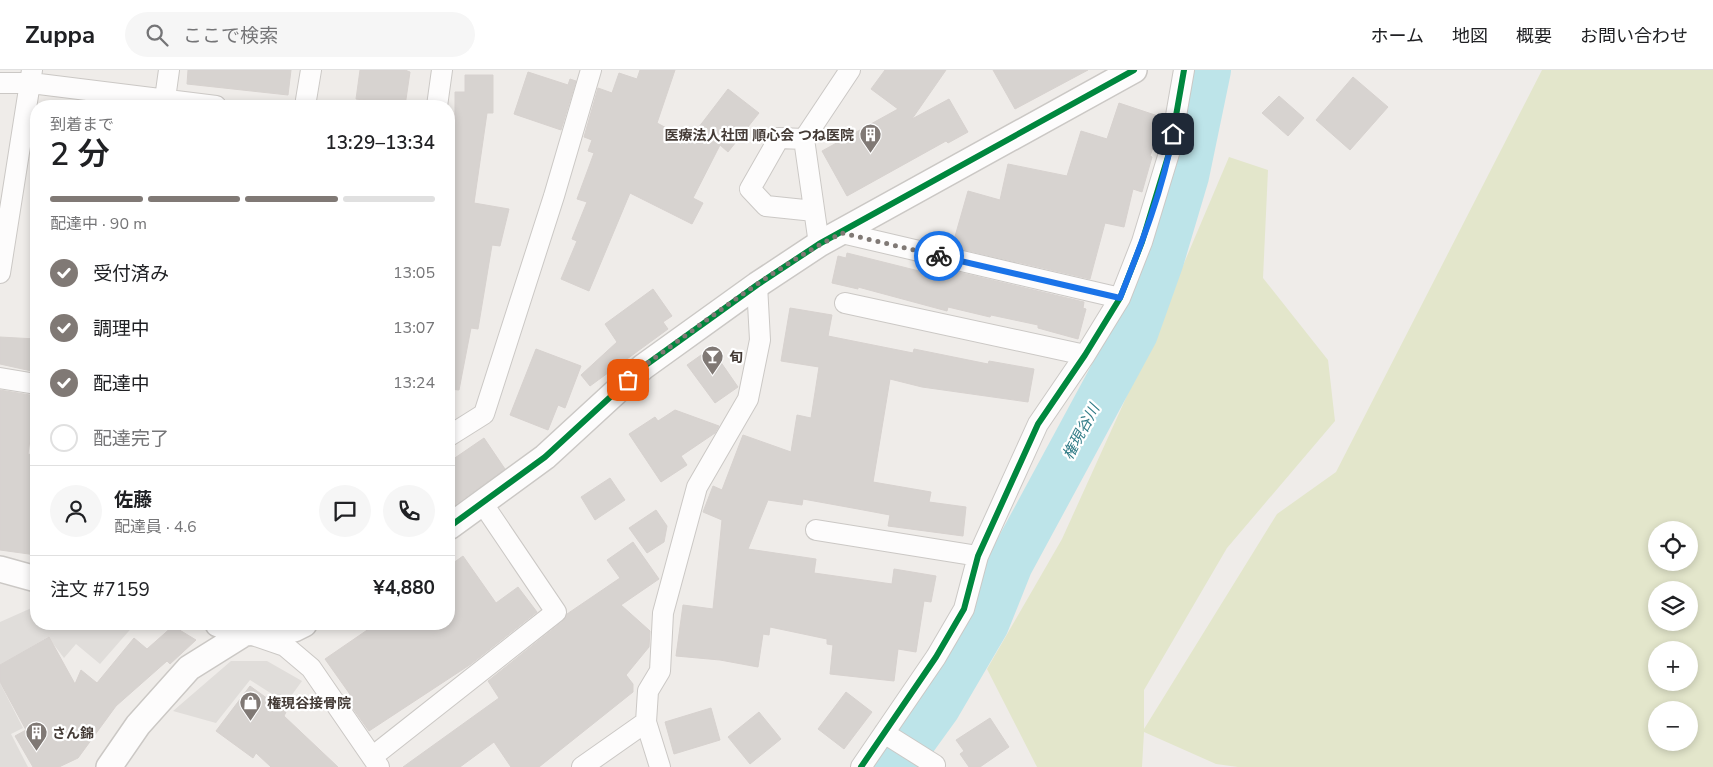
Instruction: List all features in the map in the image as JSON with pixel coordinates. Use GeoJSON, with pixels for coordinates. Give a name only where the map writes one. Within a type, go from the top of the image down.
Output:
{"type":"FeatureCollection","features":[{"type":"Feature","properties":{"kind":"street"},"geometry":{"type":"LineString","coordinates":[[164,100],[169,70]]}},
{"type":"Feature","properties":{"kind":"street"},"geometry":{"type":"LineString","coordinates":[[306,100],[311,70]]}},
{"type":"Feature","properties":{"kind":"street"},"geometry":{"type":"LineString","coordinates":[[438,100],[442,70]]}},
{"type":"Feature","properties":{"kind":"street"},"geometry":{"type":"LineString","coordinates":[[455,432],[484,414],[554,196],[591,70]]}},
{"type":"Feature","properties":{"kind":"street"},"geometry":{"type":"LineString","coordinates":[[819,244],[804,138],[850,70]]}},
{"type":"Feature","properties":{"kind":"street"},"geometry":{"type":"LineString","coordinates":[[860,767],[936,657],[964,609],[978,556],[1038,424],[1086,355],[1120,298],[1142,242],[1170,150],[1184,70]]}},
{"type":"Feature","properties":{"kind":"street"},"geometry":{"type":"LineString","coordinates":[[455,523],[483,504],[545,456],[642,367],[757,285],[819,244],[842,233],[1117,74]]}},
{"type":"Feature","properties":{"kind":"street"},"geometry":{"type":"LineString","coordinates":[[0,82],[31,77],[153,100]]}},
{"type":"Feature","properties":{"kind":"street"},"geometry":{"type":"LineString","coordinates":[[0,273],[31,77]]}},
{"type":"Feature","properties":{"kind":"street"},"geometry":{"type":"LineString","coordinates":[[804,138],[779,138],[750,189],[766,206],[814,211]]}},
{"type":"Feature","properties":{"kind":"street"},"geometry":{"type":"LineString","coordinates":[[842,233],[1120,298]]}},
{"type":"Feature","properties":{"kind":"street"},"geometry":{"type":"LineString","coordinates":[[660,767],[646,722],[648,691],[660,671],[662,613],[697,487],[748,399],[760,340],[757,285]]}},
{"type":"Feature","properties":{"kind":"street"},"geometry":{"type":"LineString","coordinates":[[845,303],[1086,355]]}},
{"type":"Feature","properties":{"kind":"street"},"geometry":{"type":"LineString","coordinates":[[0,378],[30,383]]}},
{"type":"Feature","properties":{"kind":"street"},"geometry":{"type":"LineString","coordinates":[[238,630],[284,646],[311,668],[375,762],[556,612],[483,504]]}},
{"type":"Feature","properties":{"kind":"street"},"geometry":{"type":"LineString","coordinates":[[816,530],[978,556]]}},
{"type":"Feature","properties":{"kind":"street"},"geometry":{"type":"LineString","coordinates":[[0,569],[30,576]]}},
{"type":"Feature","properties":{"kind":"street"},"geometry":{"type":"LineString","coordinates":[[109,767],[138,725],[223,630]]}},
{"type":"Feature","properties":{"kind":"street"},"geometry":{"type":"LineString","coordinates":[[582,767],[646,722]]}},
{"type":"Feature","properties":{"kind":"street"},"geometry":{"type":"LineString","coordinates":[[884,732],[935,764]]}},
{"type":"Feature","properties":{"kind":"green space"},"geometry":{"type":"Polygon","coordinates":[[[1542,70],[1713,70],[1713,767],[1238,767],[1216,764],[1144,732],[1142,767],[1037,767],[987,669],[1062,539],[1140,367],[1229,157],[1268,170],[1263,278],[1328,360],[1335,421],[1227,548],[1144,690],[1144,729],[1277,514],[1336,472],[1542,70]]]}},
{"type":"Feature","properties":{"kind":"shaded area"},"geometry":{"type":"Polygon","coordinates":[[[30,609],[30,630],[130,630],[100,664],[76,644],[64,658],[48,637],[0,665],[0,622],[30,609]]]}},
{"type":"Feature","properties":{"kind":"shaded area"},"geometry":{"type":"Polygon","coordinates":[[[231,661],[267,661],[302,681],[286,703],[250,680],[216,723],[173,711],[231,661]]]}},
{"type":"Feature","properties":{"kind":"shaded area"},"geometry":{"type":"Polygon","coordinates":[[[0,683],[23,728],[11,734],[28,767],[0,767],[0,683]]]}},
{"type":"Feature","properties":{"kind":"building"},"geometry":{"type":"Polygon","coordinates":[[[188,70],[291,70],[288,95],[187,84],[188,70]]]}},
{"type":"Feature","properties":{"kind":"building"},"geometry":{"type":"Polygon","coordinates":[[[360,70],[405,70],[410,72],[406,100],[356,99],[360,70]]]}},
{"type":"Feature","properties":{"kind":"building"},"geometry":{"type":"Polygon","coordinates":[[[640,70],[675,70],[657,123],[689,140],[728,89],[759,113],[728,152],[720,145],[693,198],[703,203],[692,224],[630,193],[589,291],[561,279],[577,241],[572,239],[587,202],[577,199],[594,153],[588,151],[592,140],[584,137],[598,88],[612,93],[619,73],[637,79],[640,70]]]}},
{"type":"Feature","properties":{"kind":"building"},"geometry":{"type":"Polygon","coordinates":[[[885,70],[946,70],[912,119],[949,99],[968,132],[948,143],[946,141],[847,196],[822,151],[898,109],[871,89],[885,70]]]}},
{"type":"Feature","properties":{"kind":"building"},"geometry":{"type":"Polygon","coordinates":[[[993,70],[1088,70],[1015,109],[993,70]]]}},
{"type":"Feature","properties":{"kind":"building"},"geometry":{"type":"Polygon","coordinates":[[[528,72],[568,85],[570,79],[576,81],[561,130],[514,114],[528,72]]]}},
{"type":"Feature","properties":{"kind":"building"},"geometry":{"type":"Polygon","coordinates":[[[465,75],[493,75],[493,113],[487,113],[474,203],[509,209],[500,246],[492,245],[478,329],[471,328],[459,390],[455,390],[455,92],[465,92],[465,75]]]}},
{"type":"Feature","properties":{"kind":"building"},"geometry":{"type":"Polygon","coordinates":[[[1353,77],[1388,107],[1350,150],[1316,120],[1353,77]]]}},
{"type":"Feature","properties":{"kind":"building"},"geometry":{"type":"Polygon","coordinates":[[[1279,96],[1304,118],[1288,136],[1262,113],[1279,96]]]}},
{"type":"Feature","properties":{"kind":"building"},"geometry":{"type":"Polygon","coordinates":[[[1119,103],[1164,118],[1150,156],[1152,157],[1142,192],[1133,189],[1124,227],[1105,223],[1090,279],[952,247],[968,191],[1000,200],[1008,164],[1067,176],[1081,131],[1107,139],[1119,103]]]}},
{"type":"Feature","properties":{"kind":"building"},"geometry":{"type":"Polygon","coordinates":[[[847,253],[943,277],[945,269],[1084,302],[1083,308],[1086,309],[1078,339],[1038,328],[1038,325],[991,315],[990,317],[948,307],[947,311],[858,287],[858,289],[832,283],[838,256],[846,258],[847,253]]]}},
{"type":"Feature","properties":{"kind":"building"},"geometry":{"type":"Polygon","coordinates":[[[653,289],[672,316],[663,322],[668,329],[590,386],[581,375],[617,342],[605,324],[653,289]]]}},
{"type":"Feature","properties":{"kind":"building"},"geometry":{"type":"Polygon","coordinates":[[[790,308],[832,315],[828,336],[913,353],[914,349],[988,364],[989,361],[1034,369],[1028,402],[922,387],[890,379],[873,482],[931,492],[929,502],[966,507],[963,536],[888,526],[890,515],[858,509],[803,499],[802,505],[768,500],[748,549],[816,559],[814,573],[892,584],[894,569],[936,576],[931,602],[924,601],[916,652],[898,649],[894,681],[830,674],[833,645],[827,644],[827,639],[770,627],[769,635],[763,634],[758,667],[720,660],[676,656],[683,605],[713,609],[722,520],[703,512],[713,486],[722,490],[743,435],[791,452],[797,415],[811,418],[819,367],[781,361],[790,308]]]}},
{"type":"Feature","properties":{"kind":"building"},"geometry":{"type":"Polygon","coordinates":[[[0,337],[30,339],[30,371],[0,364],[0,337]]]}},
{"type":"Feature","properties":{"kind":"building","name":"旬"},"geometry":{"type":"Polygon","coordinates":[[[711,348],[738,387],[715,403],[687,365],[711,348]]]}},
{"type":"Feature","properties":{"kind":"building"},"geometry":{"type":"Polygon","coordinates":[[[536,349],[581,366],[565,408],[558,405],[548,430],[510,415],[536,349]]]}},
{"type":"Feature","properties":{"kind":"building"},"geometry":{"type":"Polygon","coordinates":[[[0,390],[30,395],[30,440],[28,454],[30,454],[30,554],[0,550],[0,390]]]}},
{"type":"Feature","properties":{"kind":"building"},"geometry":{"type":"Polygon","coordinates":[[[675,410],[719,426],[715,433],[681,456],[687,465],[661,482],[629,434],[655,417],[658,421],[675,410]]]}},
{"type":"Feature","properties":{"kind":"building"},"geometry":{"type":"Polygon","coordinates":[[[484,438],[505,469],[455,505],[455,458],[484,438]]]}},
{"type":"Feature","properties":{"kind":"building"},"geometry":{"type":"Polygon","coordinates":[[[610,478],[625,500],[595,520],[581,497],[610,478]]]}},
{"type":"Feature","properties":{"kind":"building"},"geometry":{"type":"Polygon","coordinates":[[[656,510],[667,526],[664,542],[647,553],[629,528],[656,510]]]}},
{"type":"Feature","properties":{"kind":"building"},"geometry":{"type":"Polygon","coordinates":[[[633,542],[659,579],[621,605],[650,631],[649,647],[626,675],[633,684],[633,692],[539,767],[511,767],[494,742],[460,767],[403,767],[499,698],[488,681],[563,621],[567,614],[620,578],[607,560],[633,542]]]}},
{"type":"Feature","properties":{"kind":"building"},"geometry":{"type":"Polygon","coordinates":[[[463,556],[496,603],[518,587],[537,612],[471,664],[369,731],[349,703],[354,700],[325,659],[367,630],[455,630],[455,562],[463,556]]]}},
{"type":"Feature","properties":{"kind":"building"},"geometry":{"type":"Polygon","coordinates":[[[168,630],[180,630],[196,640],[170,664],[167,661],[116,706],[78,758],[59,767],[33,767],[15,736],[26,730],[0,682],[0,665],[49,637],[75,684],[81,670],[97,683],[134,638],[147,649],[168,630]]]}},
{"type":"Feature","properties":{"kind":"building"},"geometry":{"type":"Polygon","coordinates":[[[250,686],[286,712],[284,716],[338,767],[271,767],[256,753],[253,758],[216,731],[250,686]]]}},
{"type":"Feature","properties":{"kind":"building"},"geometry":{"type":"Polygon","coordinates":[[[846,692],[872,712],[844,749],[818,729],[846,692]]]}},
{"type":"Feature","properties":{"kind":"building"},"geometry":{"type":"Polygon","coordinates":[[[711,708],[720,740],[674,754],[665,722],[711,708]]]}},
{"type":"Feature","properties":{"kind":"building"},"geometry":{"type":"Polygon","coordinates":[[[759,712],[781,739],[750,764],[728,737],[759,712]]]}},
{"type":"Feature","properties":{"kind":"building"},"geometry":{"type":"Polygon","coordinates":[[[990,718],[1009,747],[980,767],[969,767],[960,754],[964,751],[956,740],[990,718]]]}},
{"type":"Feature","properties":{"kind":"waterway","name":"権現谷川"},"geometry":{"type":"LineString","coordinates":[[894,767],[938,706],[986,624],[1010,564],[1135,333],[1161,260],[1186,176],[1208,70]]}},
{"type":"Feature","properties":{"kind":"cycle path"},"geometry":{"type":"LineString","coordinates":[[455,523],[545,457],[643,367],[757,285],[819,244],[1134,70]]}},
{"type":"Feature","properties":{"kind":"cycle path"},"geometry":{"type":"LineString","coordinates":[[861,767],[936,657],[964,609],[978,556],[1038,424],[1085,355],[1120,298],[1142,242],[1170,150],[1184,70]]}},
{"type":"Feature","properties":{"kind":"way so far"},"geometry":{"type":"LineString","coordinates":[[628,380],[642,367],[757,285],[819,244],[842,233],[939,256]]}},
{"type":"Feature","properties":{"kind":"place","name":"医療法人社団 順心会 つね医院"},"geometry":{"type":"Point","coordinates":[870,154]}},
{"type":"Feature","properties":{"kind":"place","name":"旬"},"geometry":{"type":"Point","coordinates":[713,376]}},
{"type":"Feature","properties":{"kind":"place","name":"権現谷接骨院"},"geometry":{"type":"Point","coordinates":[251,722]}},
{"type":"Feature","properties":{"kind":"place","name":"さん錦"},"geometry":{"type":"Point","coordinates":[36,752]}},
{"type":"Feature","properties":{"kind":"route"},"geometry":{"type":"LineString","coordinates":[[939,256],[1120,298],[1142,242],[1170,150],[1173,134]]}}]}
